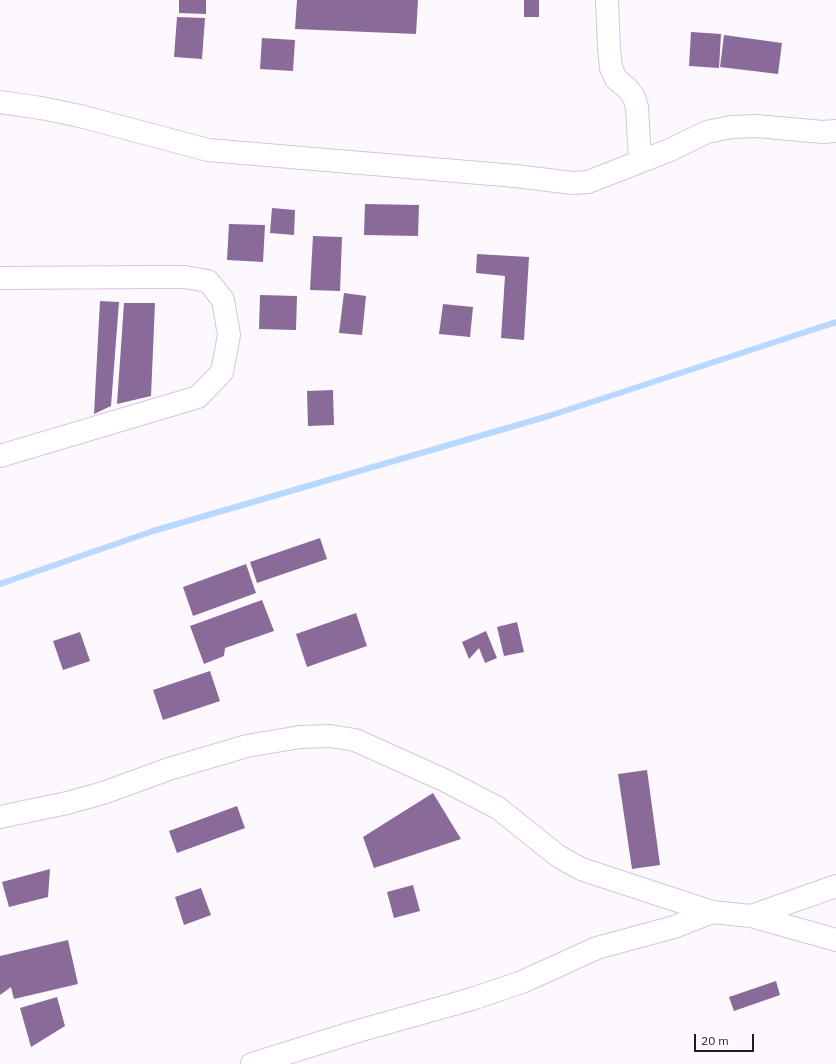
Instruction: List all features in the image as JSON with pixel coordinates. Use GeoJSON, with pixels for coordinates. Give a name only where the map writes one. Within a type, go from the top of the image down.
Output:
{"type":"FeatureCollection","features":[{"type":"Feature","properties":{"kind":"street"},"geometry":{"type":"LineString","coordinates":[[607,0],[608,48],[611,68],[616,79],[628,88],[634,97],[637,108],[640,161]]}},
{"type":"Feature","properties":{"kind":"street"},"geometry":{"type":"LineString","coordinates":[[0,102],[80,116],[208,150],[573,183],[588,182],[670,150],[707,132],[731,127],[756,126],[823,132],[836,131]]}},
{"type":"Feature","properties":{"kind":"street"},"geometry":{"type":"LineString","coordinates":[[0,278],[170,277],[208,281],[223,300],[229,335],[222,372],[198,397],[0,456]]}},
{"type":"Feature","properties":{"kind":"street"},"geometry":{"type":"LineString","coordinates":[[0,817],[67,803],[103,793],[169,769],[247,746],[300,737],[330,736],[355,740],[444,780],[498,808],[558,856],[580,869],[712,912],[751,916],[836,940]]}},
{"type":"Feature","properties":{"kind":"street"},"geometry":{"type":"LineString","coordinates":[[751,916],[836,886]]}},
{"type":"Feature","properties":{"kind":"street"},"geometry":{"type":"LineString","coordinates":[[252,1064],[358,1031],[472,999],[522,982],[597,948],[667,929],[712,912]]}},
{"type":"Feature","properties":{"kind":"building"},"geometry":{"type":"Polygon","coordinates":[[[179,0],[206,0],[206,14],[179,13],[179,0]]]}},
{"type":"Feature","properties":{"kind":"building"},"geometry":{"type":"Polygon","coordinates":[[[297,0],[418,0],[416,34],[295,29],[297,0]]]}},
{"type":"Feature","properties":{"kind":"building"},"geometry":{"type":"Polygon","coordinates":[[[524,0],[539,0],[539,17],[524,17],[524,0]]]}},
{"type":"Feature","properties":{"kind":"building"},"geometry":{"type":"Polygon","coordinates":[[[177,17],[205,18],[202,59],[174,57],[177,17]]]}},
{"type":"Feature","properties":{"kind":"building"},"geometry":{"type":"Polygon","coordinates":[[[691,32],[721,34],[719,68],[689,66],[691,32]]]}},
{"type":"Feature","properties":{"kind":"building"},"geometry":{"type":"Polygon","coordinates":[[[724,35],[782,43],[778,74],[720,67],[724,35]]]}},
{"type":"Feature","properties":{"kind":"building"},"geometry":{"type":"Polygon","coordinates":[[[262,38],[295,40],[293,71],[260,69],[262,38]]]}},
{"type":"Feature","properties":{"kind":"building"},"geometry":{"type":"Polygon","coordinates":[[[365,204],[419,205],[418,236],[364,235],[365,204]]]}},
{"type":"Feature","properties":{"kind":"building"},"geometry":{"type":"Polygon","coordinates":[[[272,208],[295,210],[294,235],[270,233],[272,208]]]}},
{"type":"Feature","properties":{"kind":"building"},"geometry":{"type":"Polygon","coordinates":[[[229,224],[265,225],[263,262],[227,260],[229,224]]]}},
{"type":"Feature","properties":{"kind":"building"},"geometry":{"type":"Polygon","coordinates":[[[313,236],[342,237],[340,291],[310,290],[313,236]]]}},
{"type":"Feature","properties":{"kind":"building"},"geometry":{"type":"Polygon","coordinates":[[[477,254],[529,257],[524,340],[501,338],[505,276],[476,273],[477,254]]]}},
{"type":"Feature","properties":{"kind":"building"},"geometry":{"type":"Polygon","coordinates":[[[344,293],[366,296],[362,335],[339,333],[344,293]]]}},
{"type":"Feature","properties":{"kind":"building"},"geometry":{"type":"Polygon","coordinates":[[[260,295],[297,296],[296,330],[259,329],[260,295]]]}},
{"type":"Feature","properties":{"kind":"building"},"geometry":{"type":"Polygon","coordinates":[[[100,301],[119,302],[111,406],[94,414],[100,301]]]}},
{"type":"Feature","properties":{"kind":"building"},"geometry":{"type":"Polygon","coordinates":[[[124,303],[155,303],[151,396],[117,404],[124,303]]]}},
{"type":"Feature","properties":{"kind":"building"},"geometry":{"type":"Polygon","coordinates":[[[443,304],[473,307],[470,337],[439,334],[443,304]]]}},
{"type":"Feature","properties":{"kind":"building"},"geometry":{"type":"Polygon","coordinates":[[[333,390],[334,425],[308,426],[307,391],[333,390]]]}},
{"type":"Feature","properties":{"kind":"building"},"geometry":{"type":"Polygon","coordinates":[[[320,538],[327,559],[257,583],[250,562],[320,538]]]}},
{"type":"Feature","properties":{"kind":"building"},"geometry":{"type":"Polygon","coordinates":[[[246,564],[256,593],[193,616],[183,587],[246,564]]]}},
{"type":"Feature","properties":{"kind":"building"},"geometry":{"type":"Polygon","coordinates":[[[262,600],[274,631],[225,648],[224,656],[204,664],[190,626],[262,600]]]}},
{"type":"Feature","properties":{"kind":"building"},"geometry":{"type":"Polygon","coordinates":[[[356,613],[367,646],[307,667],[296,634],[356,613]]]}},
{"type":"Feature","properties":{"kind":"building"},"geometry":{"type":"Polygon","coordinates":[[[517,622],[524,652],[504,656],[497,627],[517,622]]]}},
{"type":"Feature","properties":{"kind":"building"},"geometry":{"type":"Polygon","coordinates":[[[486,631],[497,658],[485,663],[479,648],[469,659],[462,642],[486,631]]]}},
{"type":"Feature","properties":{"kind":"building"},"geometry":{"type":"Polygon","coordinates":[[[80,632],[90,661],[63,670],[53,641],[80,632]]]}},
{"type":"Feature","properties":{"kind":"building"},"geometry":{"type":"Polygon","coordinates":[[[210,671],[220,701],[163,720],[153,690],[210,671]]]}},
{"type":"Feature","properties":{"kind":"building"},"geometry":{"type":"Polygon","coordinates":[[[647,770],[660,865],[632,869],[618,774],[647,770]]]}},
{"type":"Feature","properties":{"kind":"building"},"geometry":{"type":"Polygon","coordinates":[[[433,793],[461,839],[374,868],[363,837],[433,793]]]}},
{"type":"Feature","properties":{"kind":"building"},"geometry":{"type":"Polygon","coordinates":[[[237,806],[245,828],[177,853],[169,831],[237,806]]]}},
{"type":"Feature","properties":{"kind":"building"},"geometry":{"type":"Polygon","coordinates":[[[50,869],[48,897],[9,907],[2,882],[50,869]]]}},
{"type":"Feature","properties":{"kind":"building"},"geometry":{"type":"Polygon","coordinates":[[[413,885],[420,911],[394,918],[387,892],[413,885]]]}},
{"type":"Feature","properties":{"kind":"building"},"geometry":{"type":"Polygon","coordinates":[[[201,888],[211,915],[184,925],[175,897],[201,888]]]}},
{"type":"Feature","properties":{"kind":"building"},"geometry":{"type":"Polygon","coordinates":[[[68,940],[78,984],[14,999],[11,987],[0,995],[0,956],[68,940]]]}},
{"type":"Feature","properties":{"kind":"building"},"geometry":{"type":"Polygon","coordinates":[[[776,981],[780,995],[734,1011],[729,997],[776,981]]]}},
{"type":"Feature","properties":{"kind":"building"},"geometry":{"type":"Polygon","coordinates":[[[57,997],[65,1026],[31,1047],[20,1008],[57,997]]]}},
{"type":"Feature","properties":{"kind":"waterway"},"geometry":{"type":"LineString","coordinates":[[0,584],[153,531],[552,415],[836,322]]}}]}
